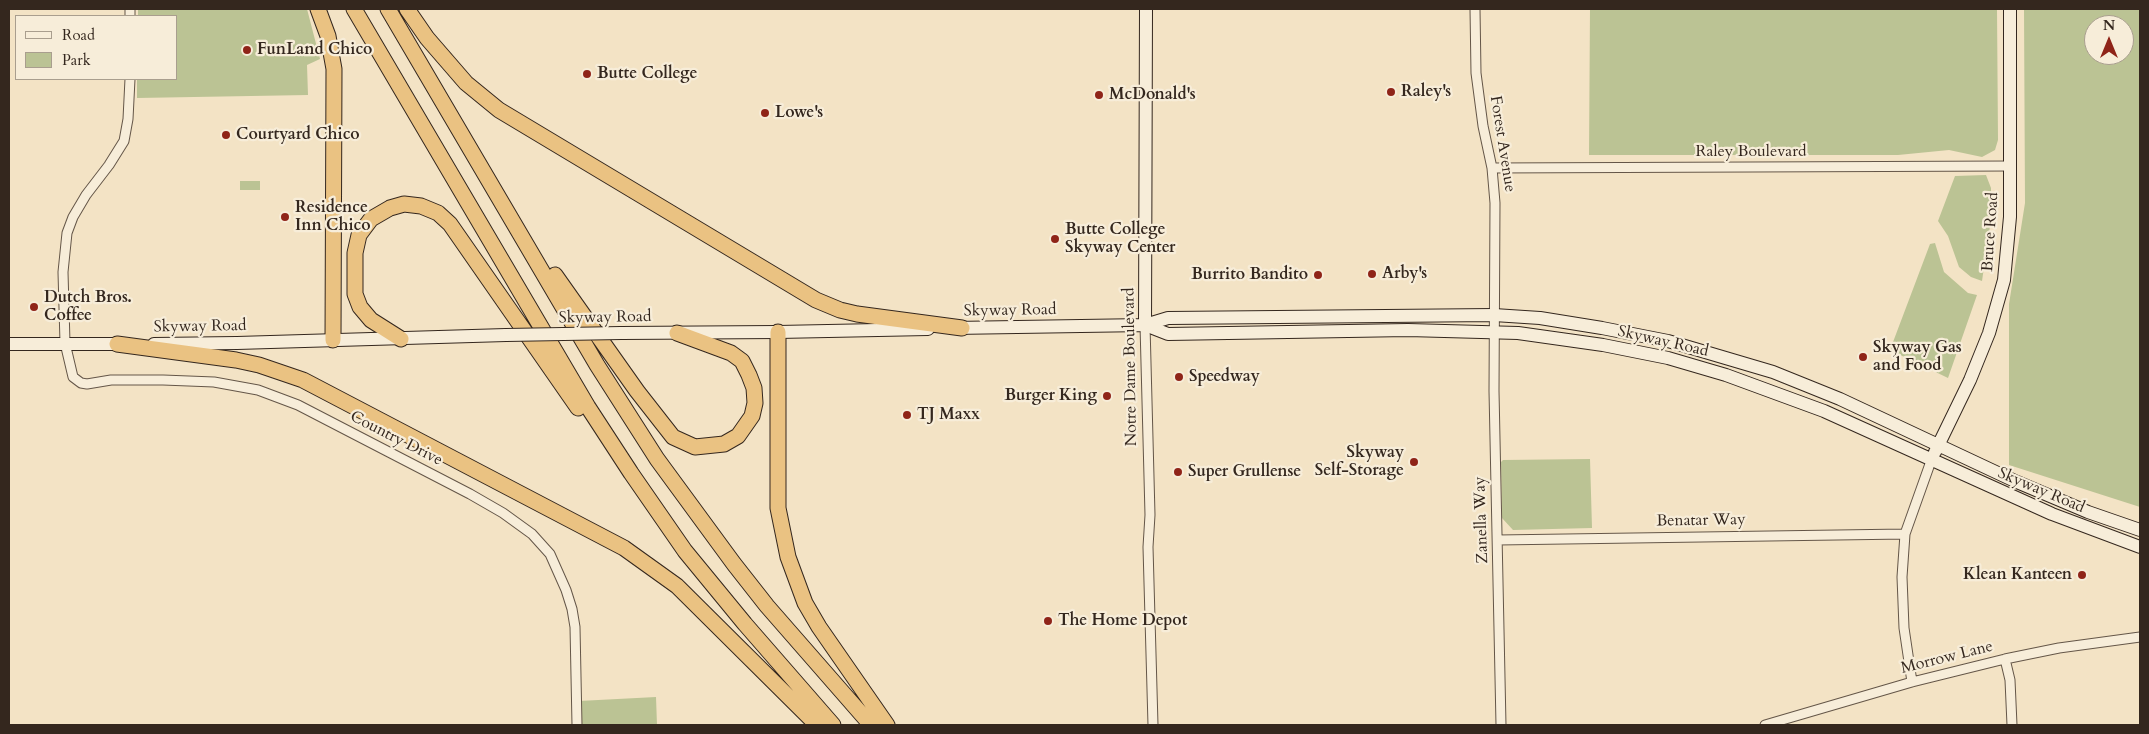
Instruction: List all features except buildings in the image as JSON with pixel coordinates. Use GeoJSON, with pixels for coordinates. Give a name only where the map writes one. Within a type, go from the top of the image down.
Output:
{"type":"FeatureCollection","features":[{"type":"Feature","properties":{"kind":"highway"},"geometry":{"type":"LineString","coordinates":[[318,9],[328,36],[334,69],[332,340]]}},
{"type":"Feature","properties":{"kind":"highway"},"geometry":{"type":"LineString","coordinates":[[354,9],[588,407],[631,473],[691,558],[832,725]]}},
{"type":"Feature","properties":{"kind":"highway"},"geometry":{"type":"LineString","coordinates":[[388,9],[597,365],[656,459],[762,599],[871,725]]}},
{"type":"Feature","properties":{"kind":"highway"},"geometry":{"type":"LineString","coordinates":[[407,9],[427,38],[466,83],[499,110],[816,300],[840,310],[857,314],[962,328]]}},
{"type":"Feature","properties":{"kind":"highway"},"geometry":{"type":"LineString","coordinates":[[496,192],[673,437],[695,447],[724,444],[738,436],[752,416],[755,403],[754,388],[749,375],[742,362],[731,353],[677,333]]}},
{"type":"Feature","properties":{"kind":"highway"},"geometry":{"type":"LineString","coordinates":[[401,339],[371,320],[360,308],[355,294],[355,253],[359,235],[371,219],[390,208],[404,204],[421,206],[438,213],[450,224],[594,431],[631,473]]}},
{"type":"Feature","properties":{"kind":"highway"},"geometry":{"type":"LineString","coordinates":[[778,332],[778,508],[788,556],[805,603],[818,627],[887,725]]}},
{"type":"Feature","properties":{"kind":"highway"},"geometry":{"type":"LineString","coordinates":[[117,344],[236,360],[280,371],[328,394],[624,548],[677,586],[817,725]]}},
{"type":"Feature","properties":{"kind":"main road","name":"Notre Dame Boulevard"},"geometry":{"type":"LineString","coordinates":[[1145,325],[1146,9]]}},
{"type":"Feature","properties":{"kind":"main road","name":"Bruce Road"},"geometry":{"type":"LineString","coordinates":[[1931,461],[1970,380],[1989,333],[2004,280],[2010,217],[2010,9]]}},
{"type":"Feature","properties":{"kind":"main road","name":"Skyway Road"},"geometry":{"type":"LineString","coordinates":[[9,344],[117,344],[401,339],[506,335],[1145,325],[1168,318],[1494,315],[1540,318],[1668,341],[1773,372],[1840,399],[2017,482],[2088,512],[2140,530]]}},
{"type":"Feature","properties":{"kind":"main road","name":"Skyway Road"},"geometry":{"type":"LineString","coordinates":[[1145,325],[1168,334],[1408,330],[1518,333],[1603,345],[1668,358],[1774,392],[1824,411],[1931,461],[2052,514],[2140,547]]}},
{"type":"Feature","properties":{"kind":"street","name":"Forest Avenue"},"geometry":{"type":"LineString","coordinates":[[1475,9],[1476,73],[1483,126],[1492,168],[1495,203],[1494,315]]}},
{"type":"Feature","properties":{"kind":"street","name":"Country Drive"},"geometry":{"type":"LineString","coordinates":[[130,80],[128,119],[124,141],[113,160],[86,195],[73,217],[67,233],[63,272],[65,343],[74,377],[81,383],[88,384],[110,380],[164,380],[214,382],[258,390],[305,409],[503,513],[532,534],[550,554],[560,573],[572,609],[575,627],[577,725]]}},
{"type":"Feature","properties":{"kind":"street","name":"Raley Boulevard"},"geometry":{"type":"LineString","coordinates":[[1492,168],[2011,166]]}},
{"type":"Feature","properties":{"kind":"street","name":"Zanella Way"},"geometry":{"type":"LineString","coordinates":[[1494,315],[1501,725]]}},
{"type":"Feature","properties":{"kind":"street","name":"Notre Dame Boulevard"},"geometry":{"type":"LineString","coordinates":[[1145,325],[1153,725]]}},
{"type":"Feature","properties":{"kind":"street"},"geometry":{"type":"LineString","coordinates":[[1912,682],[1904,628],[1902,577],[1905,534],[1931,461]]}},
{"type":"Feature","properties":{"kind":"street","name":"Benatar Way"},"geometry":{"type":"LineString","coordinates":[[1498,540],[1905,534]]}},
{"type":"Feature","properties":{"kind":"street","name":"Morrow Lane"},"geometry":{"type":"LineString","coordinates":[[1765,725],[1912,682],[2005,659],[2059,648],[2140,637]]}},
{"type":"Feature","properties":{"kind":"street"},"geometry":{"type":"LineString","coordinates":[[2005,659],[2010,680],[2012,725]]}},
{"type":"Feature","properties":{"kind":"green space","name":"FunLand Chico"},"geometry":{"type":"Polygon","coordinates":[[[138,9],[307,9],[320,59],[307,65],[308,95],[137,98],[137,80],[178,80],[178,15],[138,15],[138,9]]]}},
{"type":"Feature","properties":{"kind":"green space"},"geometry":{"type":"Polygon","coordinates":[[[1590,9],[1997,9],[1998,140],[1995,150],[1982,157],[1949,150],[1898,155],[1589,155],[1590,9]]]}},
{"type":"Feature","properties":{"kind":"green space"},"geometry":{"type":"Polygon","coordinates":[[[2024,9],[2140,9],[2140,507],[2009,465],[2009,304],[2025,203],[2024,9]]]}},
{"type":"Feature","properties":{"kind":"green space"},"geometry":{"type":"Polygon","coordinates":[[[1986,175],[1991,188],[1991,219],[1982,281],[1971,277],[1959,267],[1948,236],[1938,221],[1955,176],[1986,175]]]}},
{"type":"Feature","properties":{"kind":"green space"},"geometry":{"type":"Polygon","coordinates":[[[240,181],[260,181],[260,190],[240,190],[240,181]]]}},
{"type":"Feature","properties":{"kind":"green space"},"geometry":{"type":"Polygon","coordinates":[[[1935,243],[1944,272],[1968,293],[1977,295],[1948,378],[1890,350],[1930,244],[1935,243]]]}},
{"type":"Feature","properties":{"kind":"green space"},"geometry":{"type":"Polygon","coordinates":[[[1590,459],[1592,528],[1513,530],[1502,518],[1501,462],[1503,460],[1590,459]]]}},
{"type":"Feature","properties":{"kind":"green space"},"geometry":{"type":"Polygon","coordinates":[[[656,697],[657,725],[580,725],[579,701],[656,697]]]}},
{"type":"Feature","properties":{"kind":"place","name":"FunLand Chico"},"geometry":{"type":"Point","coordinates":[247,50]}},
{"type":"Feature","properties":{"kind":"place","name":"Butte College"},"geometry":{"type":"Point","coordinates":[587,74]}},
{"type":"Feature","properties":{"kind":"place","name":"Raley's"},"geometry":{"type":"Point","coordinates":[1391,92]}},
{"type":"Feature","properties":{"kind":"place","name":"McDonald's"},"geometry":{"type":"Point","coordinates":[1099,95]}},
{"type":"Feature","properties":{"kind":"place","name":"Lowe's"},"geometry":{"type":"Point","coordinates":[765,113]}},
{"type":"Feature","properties":{"kind":"place","name":"Courtyard Chico"},"geometry":{"type":"Point","coordinates":[226,135]}},
{"type":"Feature","properties":{"kind":"place","name":"Residence Inn Chico"},"geometry":{"type":"Point","coordinates":[285,217]}},
{"type":"Feature","properties":{"kind":"place","name":"Butte College Skyway Center"},"geometry":{"type":"Point","coordinates":[1055,239]}},
{"type":"Feature","properties":{"kind":"place","name":"Arby's"},"geometry":{"type":"Point","coordinates":[1372,274]}},
{"type":"Feature","properties":{"kind":"place","name":"Burrito Bandito"},"geometry":{"type":"Point","coordinates":[1318,275]}},
{"type":"Feature","properties":{"kind":"place","name":"Dutch Bros. Coffee"},"geometry":{"type":"Point","coordinates":[34,307]}},
{"type":"Feature","properties":{"kind":"place","name":"Skyway Gas and Food"},"geometry":{"type":"Point","coordinates":[1863,357]}},
{"type":"Feature","properties":{"kind":"place","name":"Speedway"},"geometry":{"type":"Point","coordinates":[1179,377]}},
{"type":"Feature","properties":{"kind":"place","name":"Burger King"},"geometry":{"type":"Point","coordinates":[1107,396]}},
{"type":"Feature","properties":{"kind":"place","name":"TJ Maxx"},"geometry":{"type":"Point","coordinates":[907,415]}},
{"type":"Feature","properties":{"kind":"place","name":"Skyway Self-Storage"},"geometry":{"type":"Point","coordinates":[1414,462]}},
{"type":"Feature","properties":{"kind":"place","name":"Super Grullense"},"geometry":{"type":"Point","coordinates":[1178,472]}},
{"type":"Feature","properties":{"kind":"place","name":"Klean Kanteen"},"geometry":{"type":"Point","coordinates":[2082,575]}},
{"type":"Feature","properties":{"kind":"place","name":"The Home Depot"},"geometry":{"type":"Point","coordinates":[1048,621]}}]}
